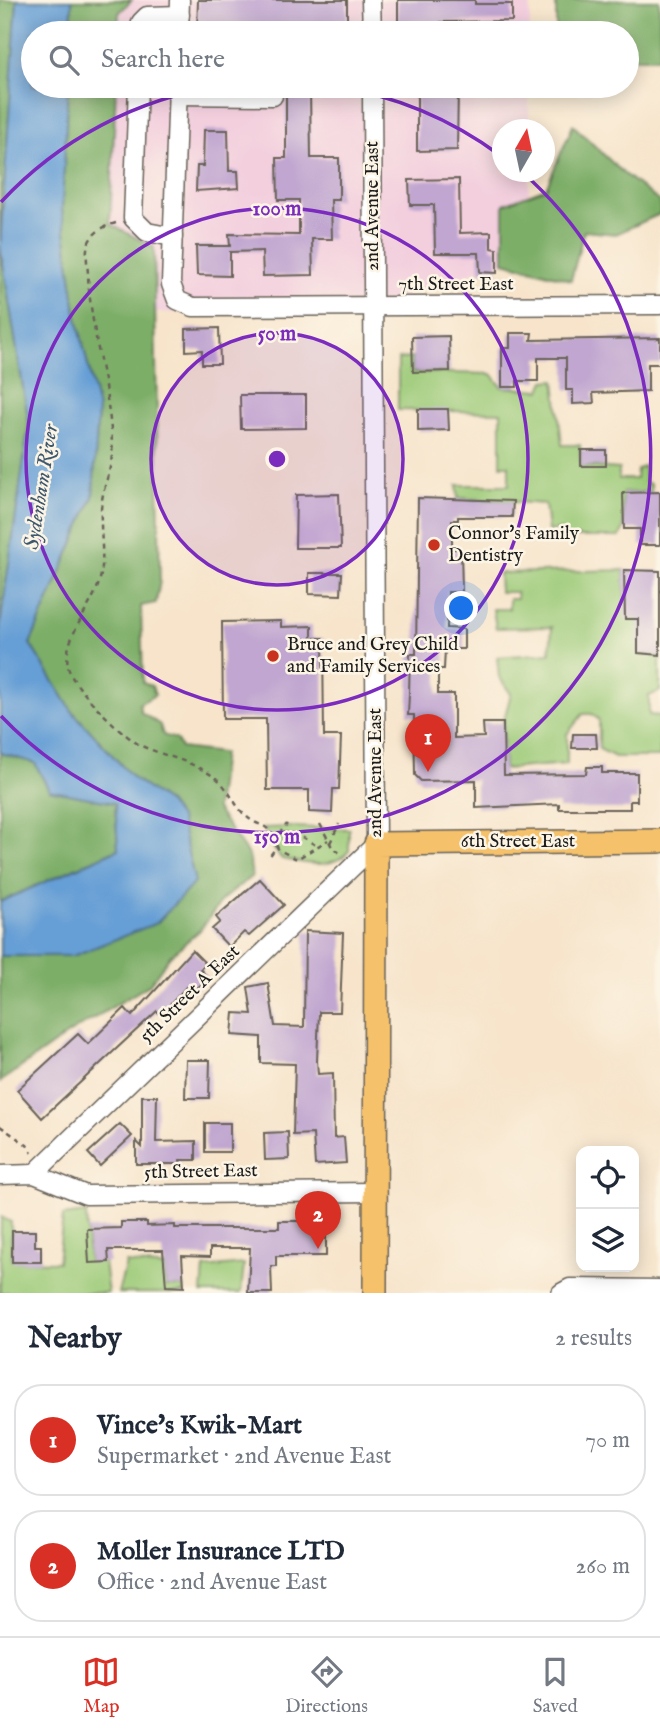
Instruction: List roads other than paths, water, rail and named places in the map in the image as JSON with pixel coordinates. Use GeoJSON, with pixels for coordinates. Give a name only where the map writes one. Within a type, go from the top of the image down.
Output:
{"type":"FeatureCollection","features":[{"type":"Feature","properties":{"kind":"main road","name":"6th Street East"},"geometry":{"type":"LineString","coordinates":[[376,844],[660,841]]}},
{"type":"Feature","properties":{"kind":"main road","name":"2nd Avenue East"},"geometry":{"type":"LineString","coordinates":[[375,1293],[373,1192],[376,844]]}},
{"type":"Feature","properties":{"kind":"street"},"geometry":{"type":"LineString","coordinates":[[371,0],[372,21]]}},
{"type":"Feature","properties":{"kind":"street"},"geometry":{"type":"LineString","coordinates":[[142,21],[147,16],[180,7]]}},
{"type":"Feature","properties":{"kind":"street"},"geometry":{"type":"LineString","coordinates":[[138,98],[133,218],[147,232],[173,237],[178,98]]}},
{"type":"Feature","properties":{"kind":"street","name":"2nd Avenue East"},"geometry":{"type":"LineString","coordinates":[[372,98],[376,844]]}},
{"type":"Feature","properties":{"kind":"street","name":"7th Street East"},"geometry":{"type":"LineString","coordinates":[[173,237],[173,292],[177,300],[193,307],[660,305]]}},
{"type":"Feature","properties":{"kind":"street","name":"5th Street A East"},"geometry":{"type":"LineString","coordinates":[[34,1174],[376,844]]}},
{"type":"Feature","properties":{"kind":"street"},"geometry":{"type":"LineString","coordinates":[[0,1175],[34,1174]]}},
{"type":"Feature","properties":{"kind":"street","name":"5th Street East"},"geometry":{"type":"LineString","coordinates":[[34,1174],[86,1195],[373,1192]]}},
{"type":"Feature","properties":{"kind":"street"},"geometry":{"type":"LineString","coordinates":[[561,1293],[570,1288],[660,1289]]}},
{"type":"Feature","properties":{"kind":"water","name":"Sydenham River"},"geometry":{"type":"Polygon","coordinates":[[[17,0],[72,0],[71,21],[21,21],[21,98],[67,98],[62,209],[76,313],[98,409],[93,497],[30,644],[72,711],[133,778],[168,803],[180,819],[195,882],[157,923],[73,956],[0,956],[0,902],[118,849],[115,803],[49,790],[35,763],[0,753],[0,626],[29,424],[0,246],[17,0]]]}},
{"type":"Feature","properties":{"kind":"place","name":"Connor's Family Dentistry"},"geometry":{"type":"Point","coordinates":[434,545]}},
{"type":"Feature","properties":{"kind":"place","name":"Bruce and Grey Child and Family Services"},"geometry":{"type":"Point","coordinates":[273,656]}},
{"type":"Feature","properties":{"kind":"place","name":"Vince's Kwik-Mart"},"geometry":{"type":"Point","coordinates":[428,772]}},
{"type":"Feature","properties":{"kind":"place","name":"Moller Insurance LTD"},"geometry":{"type":"Point","coordinates":[318,1249]}}]}
